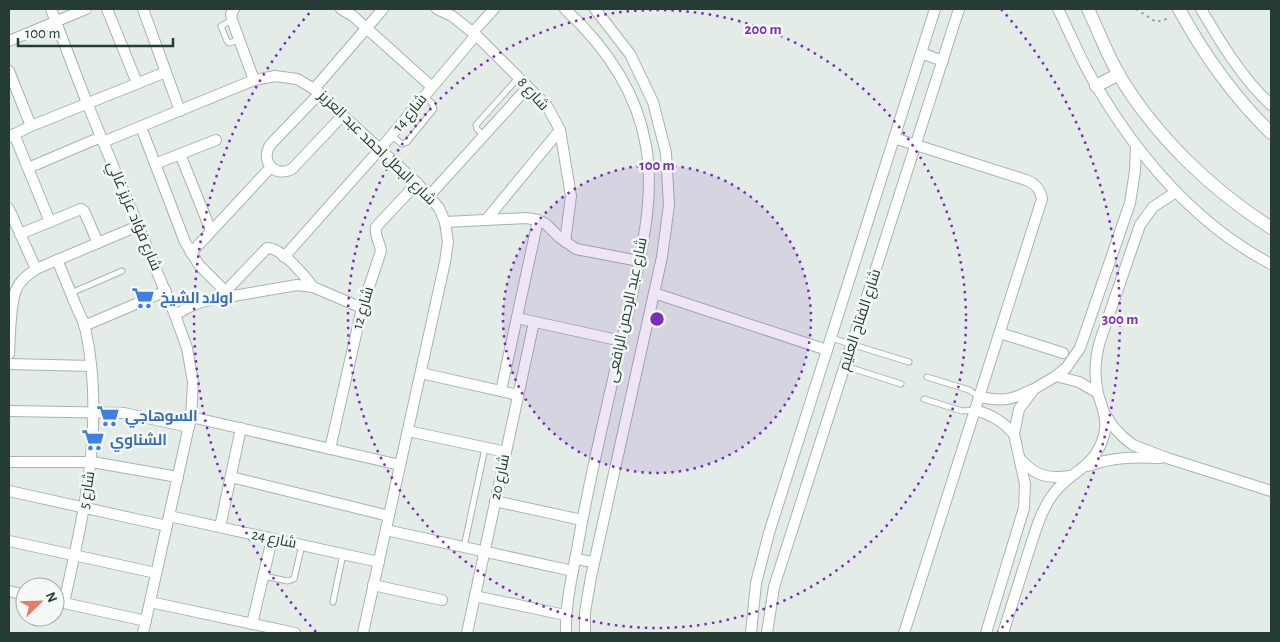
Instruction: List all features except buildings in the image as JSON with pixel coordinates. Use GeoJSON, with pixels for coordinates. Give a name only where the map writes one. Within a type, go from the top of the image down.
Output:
{"type":"FeatureCollection","features":[{"type":"Feature","properties":{"kind":"street","name":"شارع فؤاد عزيز غالي"},"geometry":{"type":"LineString","coordinates":[[51,9],[87,104],[176,315],[187,348],[191,374],[190,422],[143,633]]}},
{"type":"Feature","properties":{"kind":"street"},"geometry":{"type":"LineString","coordinates":[[9,41],[86,9]]}},
{"type":"Feature","properties":{"kind":"street"},"geometry":{"type":"LineString","coordinates":[[107,9],[137,84]]}},
{"type":"Feature","properties":{"kind":"street"},"geometry":{"type":"LineString","coordinates":[[143,9],[180,110]]}},
{"type":"Feature","properties":{"kind":"street"},"geometry":{"type":"LineString","coordinates":[[234,9],[232,20],[254,80]]}},
{"type":"Feature","properties":{"kind":"street"},"geometry":{"type":"LineString","coordinates":[[341,9],[353,16],[432,87]]}},
{"type":"Feature","properties":{"kind":"street"},"geometry":{"type":"LineString","coordinates":[[343,115],[292,170],[285,173],[277,172],[267,160],[266,152],[270,146],[383,9]]}},
{"type":"Feature","properties":{"kind":"street","name":"شارع 8"},"geometry":{"type":"LineString","coordinates":[[438,9],[452,16],[475,34],[547,106],[560,130],[571,196],[565,242]]}},
{"type":"Feature","properties":{"kind":"street","name":"شارع 14"},"geometry":{"type":"LineString","coordinates":[[284,257],[380,149],[494,9]]}},
{"type":"Feature","properties":{"kind":"street","name":"شارع عبد الرحمن الرافعى"},"geometry":{"type":"LineString","coordinates":[[565,9],[586,27],[614,62],[634,103],[646,146],[650,191],[639,260],[582,520],[565,615],[566,633]]}},
{"type":"Feature","properties":{"kind":"street","name":"شارع عبد الرحمن الرافعى"},"geometry":{"type":"LineString","coordinates":[[585,633],[586,612],[594,562],[662,257],[669,205],[666,153],[653,102],[630,54],[595,9]]}},
{"type":"Feature","properties":{"kind":"street","name":"شارع الفتاح العليم"},"geometry":{"type":"LineString","coordinates":[[751,633],[756,583],[767,541],[935,9]]}},
{"type":"Feature","properties":{"kind":"street","name":"شارع الفتاح العليم"},"geometry":{"type":"LineString","coordinates":[[767,633],[774,587],[959,9]]}},
{"type":"Feature","properties":{"kind":"street"},"geometry":{"type":"LineString","coordinates":[[1058,9],[1096,86],[1136,146],[1176,192],[1212,226],[1271,264]]}},
{"type":"Feature","properties":{"kind":"street"},"geometry":{"type":"LineString","coordinates":[[1088,9],[1119,74],[1146,113],[1176,150],[1210,183],[1271,228]]}},
{"type":"Feature","properties":{"kind":"street"},"geometry":{"type":"LineString","coordinates":[[1201,9],[1243,74],[1271,105]]}},
{"type":"Feature","properties":{"kind":"street"},"geometry":{"type":"LineString","coordinates":[[1180,11],[1202,50],[1226,84],[1271,133]]}},
{"type":"Feature","properties":{"kind":"street"},"geometry":{"type":"LineString","coordinates":[[921,53],[943,61]]}},
{"type":"Feature","properties":{"kind":"street"},"geometry":{"type":"LineString","coordinates":[[9,71],[31,126]]}},
{"type":"Feature","properties":{"kind":"street"},"geometry":{"type":"LineString","coordinates":[[50,222],[28,168],[11,136],[31,126],[166,72]]}},
{"type":"Feature","properties":{"kind":"street"},"geometry":{"type":"LineString","coordinates":[[1096,86],[1119,74]]}},
{"type":"Feature","properties":{"kind":"street","name":"شارع البطل احمد عبد العزيز"},"geometry":{"type":"LineString","coordinates":[[28,168],[141,126],[254,80],[275,76],[297,79],[317,91],[417,183],[439,208],[446,222],[448,242],[445,262],[362,633]]}},
{"type":"Feature","properties":{"kind":"street"},"geometry":{"type":"LineString","coordinates":[[429,196],[528,87]]}},
{"type":"Feature","properties":{"kind":"street"},"geometry":{"type":"LineString","coordinates":[[141,126],[179,231],[199,265],[222,294]]}},
{"type":"Feature","properties":{"kind":"street"},"geometry":{"type":"LineString","coordinates":[[486,220],[560,130]]}},
{"type":"Feature","properties":{"kind":"street"},"geometry":{"type":"LineString","coordinates":[[894,138],[1026,180],[1040,190],[1042,199],[904,633]]}},
{"type":"Feature","properties":{"kind":"street"},"geometry":{"type":"LineString","coordinates":[[155,164],[216,140]]}},
{"type":"Feature","properties":{"kind":"street"},"geometry":{"type":"LineString","coordinates":[[979,397],[998,400],[1017,398],[1056,376],[1074,359],[1085,336],[1130,203],[1135,172],[1136,146]]}},
{"type":"Feature","properties":{"kind":"street"},"geometry":{"type":"LineString","coordinates":[[180,154],[211,231]]}},
{"type":"Feature","properties":{"kind":"street"},"geometry":{"type":"LineString","coordinates":[[191,253],[272,167]]}},
{"type":"Feature","properties":{"kind":"street","name":"شارع 12"},"geometry":{"type":"LineString","coordinates":[[330,449],[362,308],[381,250],[375,235],[376,227],[417,183]]}},
{"type":"Feature","properties":{"kind":"street"},"geometry":{"type":"LineString","coordinates":[[1176,192],[1153,207],[1140,225],[1100,341],[1096,367],[1098,393],[1112,425],[1134,445],[1167,458],[1271,491]]}},
{"type":"Feature","properties":{"kind":"street"},"geometry":{"type":"LineString","coordinates":[[9,209],[36,270]]}},
{"type":"Feature","properties":{"kind":"street"},"geometry":{"type":"LineString","coordinates":[[20,234],[81,209],[84,211],[98,243]]}},
{"type":"Feature","properties":{"kind":"street"},"geometry":{"type":"LineString","coordinates":[[446,222],[526,218],[538,220],[546,224],[565,242],[576,249],[639,260]]}},
{"type":"Feature","properties":{"kind":"street"},"geometry":{"type":"LineString","coordinates":[[501,391],[538,220]]}},
{"type":"Feature","properties":{"kind":"street"},"geometry":{"type":"LineString","coordinates":[[9,354],[16,290],[24,278],[57,260],[138,226]]}},
{"type":"Feature","properties":{"kind":"street"},"geometry":{"type":"LineString","coordinates":[[222,294],[267,248],[272,247],[303,274],[313,287]]}},
{"type":"Feature","properties":{"kind":"street","name":"شارع 5"},"geometry":{"type":"LineString","coordinates":[[57,260],[84,326],[91,366],[94,412],[92,462],[85,508],[74,556],[65,584]]}},
{"type":"Feature","properties":{"kind":"street"},"geometry":{"type":"LineString","coordinates":[[176,315],[196,304],[222,294],[297,285],[313,287],[362,308]]}},
{"type":"Feature","properties":{"kind":"street"},"geometry":{"type":"LineString","coordinates":[[84,326],[166,291]]}},
{"type":"Feature","properties":{"kind":"street"},"geometry":{"type":"LineString","coordinates":[[654,293],[827,350]]}},
{"type":"Feature","properties":{"kind":"street"},"geometry":{"type":"LineString","coordinates":[[517,318],[622,341]]}},
{"type":"Feature","properties":{"kind":"street","name":"شارع 20"},"geometry":{"type":"LineString","coordinates":[[467,633],[534,322]]}},
{"type":"Feature","properties":{"kind":"street"},"geometry":{"type":"LineString","coordinates":[[1000,333],[1063,353]]}},
{"type":"Feature","properties":{"kind":"street"},"geometry":{"type":"LineString","coordinates":[[9,364],[91,366]]}},
{"type":"Feature","properties":{"kind":"street"},"geometry":{"type":"LineString","coordinates":[[421,373],[518,395]]}},
{"type":"Feature","properties":{"kind":"street"},"geometry":{"type":"LineString","coordinates":[[1056,376],[1079,382],[1098,393]]}},
{"type":"Feature","properties":{"kind":"street"},"geometry":{"type":"LineString","coordinates":[[986,633],[1024,508],[1025,484],[1014,434],[1019,409],[1034,389]]}},
{"type":"Feature","properties":{"kind":"street"},"geometry":{"type":"LineString","coordinates":[[975,410],[990,414],[1004,422],[1014,434]]}},
{"type":"Feature","properties":{"kind":"street"},"geometry":{"type":"LineString","coordinates":[[9,411],[124,413],[241,428],[400,465]]}},
{"type":"Feature","properties":{"kind":"street"},"geometry":{"type":"LineString","coordinates":[[1087,466],[1099,451],[1105,432],[1105,412]]}},
{"type":"Feature","properties":{"kind":"street"},"geometry":{"type":"LineString","coordinates":[[220,527],[241,428]]}},
{"type":"Feature","properties":{"kind":"street"},"geometry":{"type":"LineString","coordinates":[[408,431],[506,452]]}},
{"type":"Feature","properties":{"kind":"street"},"geometry":{"type":"LineString","coordinates":[[1003,633],[1040,518],[1052,497],[1070,476],[1087,466],[1108,460],[1130,457],[1167,458]]}},
{"type":"Feature","properties":{"kind":"street"},"geometry":{"type":"LineString","coordinates":[[1020,459],[1030,469],[1042,475],[1056,478],[1070,476]]}},
{"type":"Feature","properties":{"kind":"street"},"geometry":{"type":"LineString","coordinates":[[9,462],[92,462],[178,477]]}},
{"type":"Feature","properties":{"kind":"street"},"geometry":{"type":"LineString","coordinates":[[231,477],[389,516]]}},
{"type":"Feature","properties":{"kind":"street","name":"شارع 24"},"geometry":{"type":"LineString","coordinates":[[9,491],[85,508],[220,527],[379,562]]}},
{"type":"Feature","properties":{"kind":"street"},"geometry":{"type":"LineString","coordinates":[[495,501],[582,520]]}},
{"type":"Feature","properties":{"kind":"street"},"geometry":{"type":"LineString","coordinates":[[386,530],[573,571]]}},
{"type":"Feature","properties":{"kind":"street"},"geometry":{"type":"LineString","coordinates":[[252,624],[272,539]]}},
{"type":"Feature","properties":{"kind":"street"},"geometry":{"type":"LineString","coordinates":[[9,541],[156,573]]}},
{"type":"Feature","properties":{"kind":"street"},"geometry":{"type":"LineString","coordinates":[[575,560],[594,562]]}},
{"type":"Feature","properties":{"kind":"street"},"geometry":{"type":"LineString","coordinates":[[373,585],[442,600]]}},
{"type":"Feature","properties":{"kind":"street"},"geometry":{"type":"LineString","coordinates":[[475,596],[565,615]]}},
{"type":"Feature","properties":{"kind":"street"},"geometry":{"type":"LineString","coordinates":[[150,602],[290,633]]}},
{"type":"Feature","properties":{"kind":"street"},"geometry":{"type":"LineString","coordinates":[[65,603],[146,621]]}},
{"type":"Feature","properties":{"kind":"lane"},"geometry":{"type":"LineString","coordinates":[[484,136],[477,129],[476,125],[519,77]]}},
{"type":"Feature","properties":{"kind":"lane"},"geometry":{"type":"LineString","coordinates":[[391,135],[399,142],[405,143],[427,119],[434,106],[424,96]]}},
{"type":"Feature","properties":{"kind":"lane"},"geometry":{"type":"LineString","coordinates":[[71,293],[122,271]]}},
{"type":"Feature","properties":{"kind":"lane"},"geometry":{"type":"LineString","coordinates":[[831,338],[910,362]]}},
{"type":"Feature","properties":{"kind":"lane"},"geometry":{"type":"LineString","coordinates":[[845,366],[901,384]]}},
{"type":"Feature","properties":{"kind":"lane"},"geometry":{"type":"LineString","coordinates":[[927,377],[969,390],[979,397]]}},
{"type":"Feature","properties":{"kind":"lane"},"geometry":{"type":"LineString","coordinates":[[924,399],[962,411],[975,410]]}},
{"type":"Feature","properties":{"kind":"lane"},"geometry":{"type":"LineString","coordinates":[[464,547],[485,448]]}},
{"type":"Feature","properties":{"kind":"lane"},"geometry":{"type":"LineString","coordinates":[[263,576],[288,581],[294,579],[302,545]]}},
{"type":"Feature","properties":{"kind":"lane"},"geometry":{"type":"LineString","coordinates":[[333,602],[343,554]]}},
{"type":"Feature","properties":{"kind":"path"},"geometry":{"type":"LineString","coordinates":[[1136,9],[1156,22],[1161,22],[1180,11]]}},
{"type":"Feature","properties":{"kind":"place","name":"اولاد الشيخ"},"geometry":{"type":"Point","coordinates":[143,298]}},
{"type":"Feature","properties":{"kind":"place","name":"السوهاجي"},"geometry":{"type":"Point","coordinates":[108,416]}},
{"type":"Feature","properties":{"kind":"place","name":"الشناوي"},"geometry":{"type":"Point","coordinates":[93,440]}}]}
